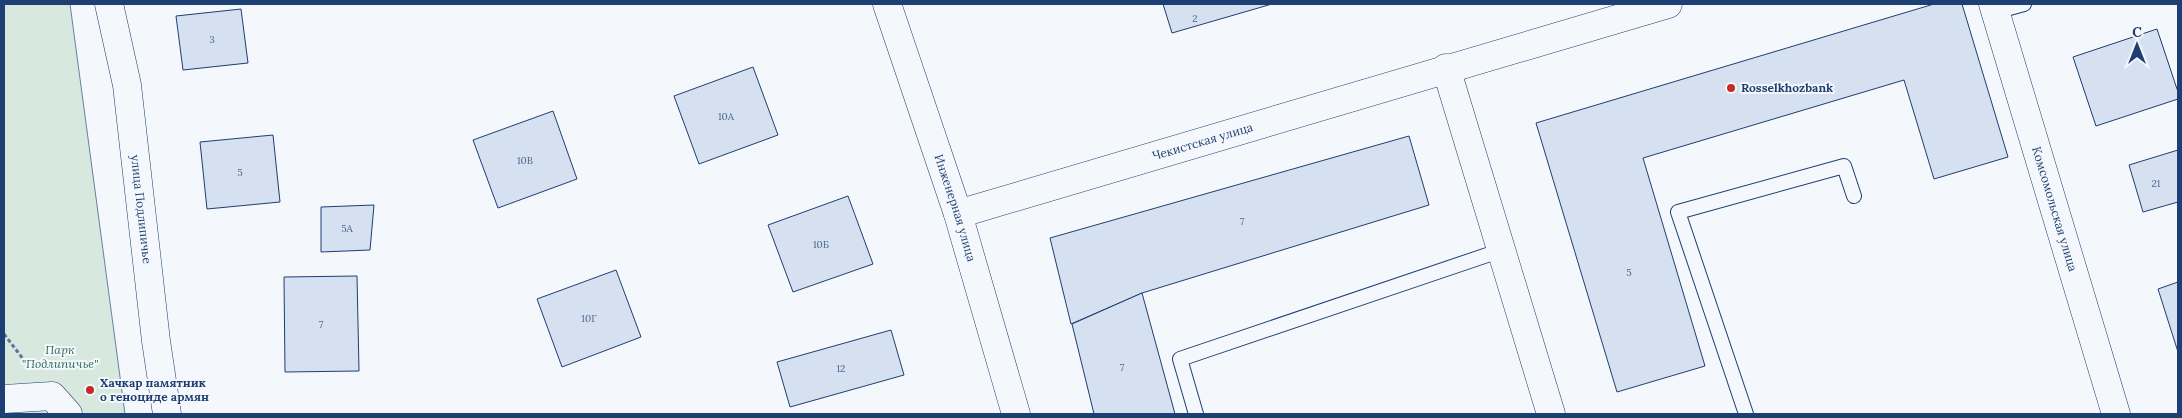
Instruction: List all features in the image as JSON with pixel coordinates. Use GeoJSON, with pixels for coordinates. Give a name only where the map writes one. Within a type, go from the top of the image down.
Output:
{"type":"FeatureCollection","features":[{"type":"Feature","properties":{"kind":"street","name":"улица Подлипичье"},"geometry":{"type":"LineString","coordinates":[[109,4],[126,85],[156,341],[167,414]]}},
{"type":"Feature","properties":{"kind":"street","name":"Инженерная улица"},"geometry":{"type":"LineString","coordinates":[[887,4],[958,214],[1016,414]]}},
{"type":"Feature","properties":{"kind":"street","name":"Чекистская улица"},"geometry":{"type":"LineString","coordinates":[[958,214],[1446,68],[1668,4]]}},
{"type":"Feature","properties":{"kind":"street","name":"Комсомольская улица"},"geometry":{"type":"LineString","coordinates":[[1994,8],[2116,414]]}},
{"type":"Feature","properties":{"kind":"street"},"geometry":{"type":"LineString","coordinates":[[1446,68],[1551,414]]}},
{"type":"Feature","properties":{"kind":"street"},"geometry":{"type":"LineString","coordinates":[[4,399],[52,396],[68,414]]}},
{"type":"Feature","properties":{"kind":"lane"},"geometry":{"type":"LineString","coordinates":[[1994,8],[2024,4]]}},
{"type":"Feature","properties":{"kind":"lane"},"geometry":{"type":"LineString","coordinates":[[1746,414],[1678,212],[1844,166],[1854,196]]}},
{"type":"Feature","properties":{"kind":"lane"},"geometry":{"type":"LineString","coordinates":[[1196,414],[1180,359],[1502,250]]}},
{"type":"Feature","properties":{"kind":"green space","name":"Парк \"Подлипичье\""},"geometry":{"type":"Polygon","coordinates":[[[4,4],[70,4],[125,414],[4,414],[4,4]]]}},
{"type":"Feature","properties":{"kind":"building"},"geometry":{"type":"Polygon","coordinates":[[[1163,4],[1272,4],[1172,33],[1163,4]]]}},
{"type":"Feature","properties":{"kind":"building"},"geometry":{"type":"Polygon","coordinates":[[[1934,4],[1962,4],[2008,157],[1934,179],[1904,80],[1643,158],[1705,366],[1617,392],[1536,123],[1934,4]]]}},
{"type":"Feature","properties":{"kind":"building"},"geometry":{"type":"Polygon","coordinates":[[[241,9],[248,63],[183,70],[176,16],[241,9]]]}},
{"type":"Feature","properties":{"kind":"building"},"geometry":{"type":"Polygon","coordinates":[[[2157,29],[2178,92],[2178,99],[2096,126],[2073,57],[2157,29]]]}},
{"type":"Feature","properties":{"kind":"building"},"geometry":{"type":"Polygon","coordinates":[[[753,67],[778,135],[699,164],[674,96],[753,67]]]}},
{"type":"Feature","properties":{"kind":"building"},"geometry":{"type":"Polygon","coordinates":[[[553,111],[577,179],[498,208],[473,140],[553,111]]]}},
{"type":"Feature","properties":{"kind":"building"},"geometry":{"type":"Polygon","coordinates":[[[273,135],[280,202],[207,209],[200,142],[273,135]]]}},
{"type":"Feature","properties":{"kind":"building"},"geometry":{"type":"Polygon","coordinates":[[[1409,136],[1429,205],[1142,293],[1071,324],[1050,238],[1409,136]]]}},
{"type":"Feature","properties":{"kind":"building"},"geometry":{"type":"Polygon","coordinates":[[[2178,150],[2178,202],[2143,212],[2129,165],[2178,150]]]}},
{"type":"Feature","properties":{"kind":"building"},"geometry":{"type":"Polygon","coordinates":[[[848,196],[873,264],[793,292],[768,225],[848,196]]]}},
{"type":"Feature","properties":{"kind":"building"},"geometry":{"type":"Polygon","coordinates":[[[374,205],[370,250],[321,252],[321,207],[374,205]]]}},
{"type":"Feature","properties":{"kind":"building"},"geometry":{"type":"Polygon","coordinates":[[[616,270],[641,337],[562,367],[537,299],[616,270]]]}},
{"type":"Feature","properties":{"kind":"building"},"geometry":{"type":"Polygon","coordinates":[[[357,276],[359,371],[285,372],[284,277],[357,276]]]}},
{"type":"Feature","properties":{"kind":"building"},"geometry":{"type":"Polygon","coordinates":[[[2178,282],[2178,352],[2158,289],[2178,282]]]}},
{"type":"Feature","properties":{"kind":"building"},"geometry":{"type":"Polygon","coordinates":[[[1142,293],[1175,414],[1094,414],[1072,324],[1142,293]]]}},
{"type":"Feature","properties":{"kind":"building"},"geometry":{"type":"Polygon","coordinates":[[[891,330],[904,375],[790,407],[777,362],[891,330]]]}},
{"type":"Feature","properties":{"kind":"place","name":"Rosselkhozbank"},"geometry":{"type":"Point","coordinates":[1731,88]}},
{"type":"Feature","properties":{"kind":"place","name":"Хачкар памятник о геноциде армян"},"geometry":{"type":"Point","coordinates":[90,390]}}]}
